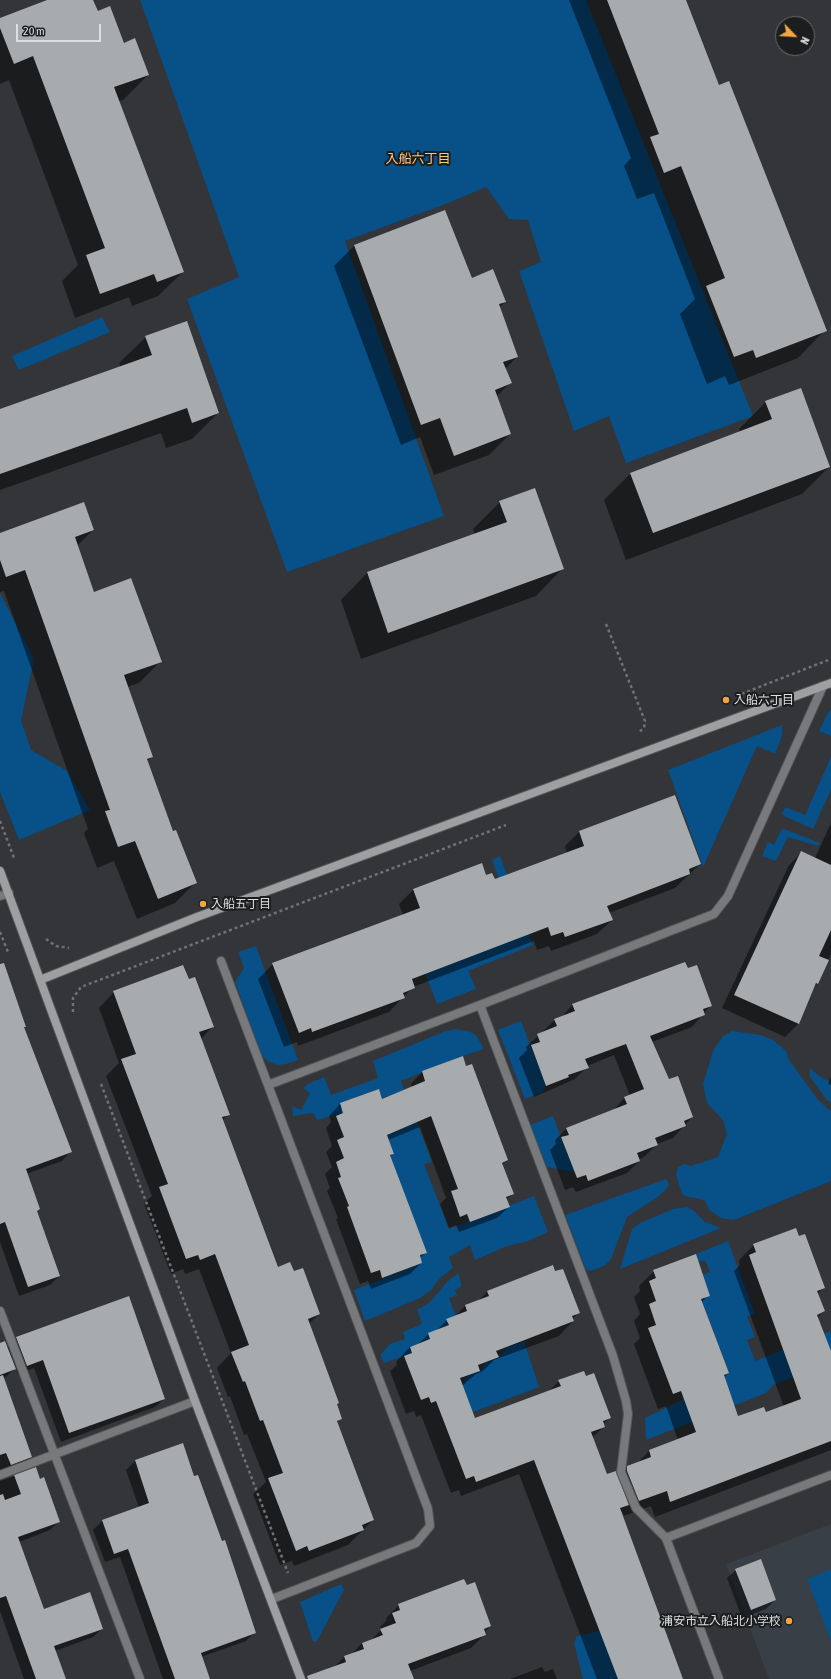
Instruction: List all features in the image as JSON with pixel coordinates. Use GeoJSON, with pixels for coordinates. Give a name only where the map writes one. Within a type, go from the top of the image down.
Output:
{"type":"FeatureCollection","features":[{"type":"Feature","properties":{"kind":"street"},"geometry":{"type":"LineString","coordinates":[[40,980],[197,917],[827,684]]}},
{"type":"Feature","properties":{"kind":"street"},"geometry":{"type":"LineString","coordinates":[[268,1085],[714,914],[728,896],[827,684]]}},
{"type":"Feature","properties":{"kind":"street"},"geometry":{"type":"LineString","coordinates":[[0,871],[196,1401],[301,1679]]}},
{"type":"Feature","properties":{"kind":"street"},"geometry":{"type":"LineString","coordinates":[[0,896],[9,893]]}},
{"type":"Feature","properties":{"kind":"street"},"geometry":{"type":"LineString","coordinates":[[220,961],[428,1509],[430,1526],[416,1543],[272,1599]]}},
{"type":"Feature","properties":{"kind":"street"},"geometry":{"type":"LineString","coordinates":[[480,1005],[615,1363],[626,1401],[628,1414],[620,1472],[636,1508],[666,1538],[719,1679]]}},
{"type":"Feature","properties":{"kind":"street"},"geometry":{"type":"LineString","coordinates":[[0,1311],[140,1679]]}},
{"type":"Feature","properties":{"kind":"street"},"geometry":{"type":"LineString","coordinates":[[0,1475],[196,1401]]}},
{"type":"Feature","properties":{"kind":"street"},"geometry":{"type":"LineString","coordinates":[[666,1538],[831,1475]]}},
{"type":"Feature","properties":{"kind":"path"},"geometry":{"type":"LineString","coordinates":[[606,624],[645,721],[644,728],[632,735]]}},
{"type":"Feature","properties":{"kind":"path"},"geometry":{"type":"LineString","coordinates":[[729,698],[831,659]]}},
{"type":"Feature","properties":{"kind":"path"},"geometry":{"type":"LineString","coordinates":[[0,821],[17,864]]}},
{"type":"Feature","properties":{"kind":"path"},"geometry":{"type":"LineString","coordinates":[[44,937],[56,946],[70,948]]}},
{"type":"Feature","properties":{"kind":"shaded area"},"geometry":{"type":"Polygon","coordinates":[[[140,0],[586,0],[753,416],[626,463],[609,416],[574,431],[519,271],[541,262],[528,220],[509,219],[486,187],[443,205],[345,241],[444,516],[287,572],[187,299],[239,277],[140,0]]]}},
{"type":"Feature","properties":{"kind":"shaded area"},"geometry":{"type":"Polygon","coordinates":[[[102,317],[110,332],[19,370],[12,356],[102,317]]]}},
{"type":"Feature","properties":{"kind":"shaded area"},"geometry":{"type":"Polygon","coordinates":[[[0,593],[34,659],[21,720],[31,750],[67,771],[90,810],[19,840],[0,792],[0,593]]]}},
{"type":"Feature","properties":{"kind":"shaded area"},"geometry":{"type":"Polygon","coordinates":[[[831,710],[831,736],[819,731],[831,710]]]}},
{"type":"Feature","properties":{"kind":"shaded area"},"geometry":{"type":"Polygon","coordinates":[[[782,725],[782,736],[775,754],[757,746],[703,867],[668,770],[782,725]]]}},
{"type":"Feature","properties":{"kind":"shaded area"},"geometry":{"type":"Polygon","coordinates":[[[831,757],[831,790],[813,829],[784,816],[782,813],[786,807],[805,815],[831,757]]]}},
{"type":"Feature","properties":{"kind":"shaded area"},"geometry":{"type":"Polygon","coordinates":[[[784,829],[820,843],[818,846],[788,837],[776,861],[762,856],[768,842],[774,845],[781,830],[784,829]]]}},
{"type":"Feature","properties":{"kind":"shaded area"},"geometry":{"type":"Polygon","coordinates":[[[500,856],[533,945],[468,971],[476,989],[437,1004],[420,961],[442,967],[520,937],[492,860],[500,856]]]}},
{"type":"Feature","properties":{"kind":"shaded area"},"geometry":{"type":"Polygon","coordinates":[[[256,946],[298,1060],[286,1064],[278,1065],[269,1062],[262,1056],[235,982],[244,968],[238,952],[256,946]]]}},
{"type":"Feature","properties":{"kind":"shaded area"},"geometry":{"type":"Polygon","coordinates":[[[521,1021],[546,1086],[541,1093],[525,1099],[498,1030],[521,1021]]]}},
{"type":"Feature","properties":{"kind":"shaded area"},"geometry":{"type":"Polygon","coordinates":[[[455,1029],[468,1031],[476,1035],[484,1049],[401,1081],[432,1162],[424,1164],[449,1229],[534,1196],[548,1232],[528,1241],[507,1246],[475,1260],[470,1245],[449,1257],[453,1268],[440,1278],[431,1290],[420,1298],[365,1321],[354,1290],[422,1263],[420,1255],[426,1253],[390,1155],[394,1154],[387,1135],[402,1129],[388,1096],[382,1098],[379,1089],[340,1103],[343,1113],[317,1120],[313,1113],[293,1116],[292,1106],[301,1110],[310,1093],[303,1088],[308,1084],[324,1077],[331,1095],[378,1078],[373,1061],[443,1032],[455,1029]]]}},
{"type":"Feature","properties":{"kind":"shaded area"},"geometry":{"type":"Polygon","coordinates":[[[732,1031],[761,1035],[773,1040],[786,1051],[789,1060],[819,1101],[831,1111],[831,1181],[734,1220],[721,1218],[709,1210],[705,1201],[687,1197],[682,1194],[676,1175],[678,1167],[684,1164],[691,1166],[718,1157],[727,1134],[723,1120],[707,1103],[703,1084],[713,1051],[723,1036],[732,1031]]]}},
{"type":"Feature","properties":{"kind":"shaded area"},"geometry":{"type":"Polygon","coordinates":[[[810,1068],[822,1078],[831,1082],[831,1102],[827,1100],[810,1077],[810,1068]]]}},
{"type":"Feature","properties":{"kind":"shaded area"},"geometry":{"type":"Polygon","coordinates":[[[553,1116],[574,1172],[547,1167],[530,1125],[553,1116]]]}},
{"type":"Feature","properties":{"kind":"shaded area"},"geometry":{"type":"Polygon","coordinates":[[[666,1179],[669,1184],[659,1196],[627,1217],[611,1259],[604,1266],[590,1271],[586,1269],[565,1215],[666,1179]]]}},
{"type":"Feature","properties":{"kind":"shaded area"},"geometry":{"type":"Polygon","coordinates":[[[687,1207],[693,1210],[705,1222],[721,1228],[620,1269],[632,1229],[640,1223],[673,1209],[687,1207]]]}},
{"type":"Feature","properties":{"kind":"shaded area"},"geometry":{"type":"Polygon","coordinates":[[[728,1241],[755,1314],[747,1316],[755,1337],[747,1340],[755,1361],[831,1331],[831,1362],[773,1385],[766,1393],[646,1440],[645,1418],[684,1399],[729,1373],[720,1348],[714,1350],[708,1334],[714,1332],[704,1307],[699,1309],[696,1277],[710,1272],[705,1260],[699,1262],[696,1254],[728,1241]]]}},
{"type":"Feature","properties":{"kind":"shaded area"},"geometry":{"type":"Polygon","coordinates":[[[458,1273],[462,1286],[455,1290],[457,1295],[449,1298],[456,1316],[447,1319],[449,1325],[430,1339],[410,1347],[412,1353],[384,1363],[380,1355],[390,1344],[405,1339],[403,1332],[422,1324],[417,1310],[429,1303],[447,1282],[458,1273]]]}},
{"type":"Feature","properties":{"kind":"shaded area"},"geometry":{"type":"Polygon","coordinates":[[[524,1341],[539,1387],[460,1417],[462,1384],[468,1375],[480,1371],[486,1362],[499,1357],[508,1347],[524,1341]]]}},
{"type":"Feature","properties":{"kind":"shaded area","name":"浦安市立入船北小学校"},"geometry":{"type":"Polygon","coordinates":[[[831,1524],[831,1679],[769,1679],[726,1564],[831,1524]]]}},
{"type":"Feature","properties":{"kind":"shaded area"},"geometry":{"type":"Polygon","coordinates":[[[831,1569],[831,1641],[807,1579],[831,1569]]]}},
{"type":"Feature","properties":{"kind":"shaded area"},"geometry":{"type":"Polygon","coordinates":[[[341,1584],[344,1590],[317,1641],[313,1642],[300,1602],[341,1584]]]}},
{"type":"Feature","properties":{"kind":"shaded area"},"geometry":{"type":"Polygon","coordinates":[[[600,1631],[618,1679],[583,1679],[574,1643],[577,1636],[600,1631]]]}},
{"type":"Feature","properties":{"kind":"building"},"geometry":{"type":"Polygon","coordinates":[[[47,0],[93,0],[98,11],[110,6],[124,43],[135,38],[149,75],[114,87],[184,272],[157,282],[154,274],[100,294],[86,255],[105,248],[33,56],[14,64],[0,28],[0,18],[47,0]]]}},
{"type":"Feature","properties":{"kind":"building"},"geometry":{"type":"Polygon","coordinates":[[[607,0],[686,0],[719,85],[729,81],[827,331],[756,358],[753,350],[734,357],[706,286],[725,278],[681,166],[664,173],[650,137],[659,134],[607,0]]]}},
{"type":"Feature","properties":{"kind":"building"},"geometry":{"type":"Polygon","coordinates":[[[445,210],[472,278],[493,269],[506,302],[499,304],[518,357],[503,362],[512,383],[495,390],[511,434],[454,456],[440,418],[421,425],[354,245],[445,210]]]}},
{"type":"Feature","properties":{"kind":"building"},"geometry":{"type":"Polygon","coordinates":[[[187,321],[219,413],[192,423],[187,408],[0,474],[0,409],[152,355],[145,336],[187,321]]]}},
{"type":"Feature","properties":{"kind":"building"},"geometry":{"type":"Polygon","coordinates":[[[801,388],[830,467],[653,533],[630,473],[772,419],[765,401],[801,388]]]}},
{"type":"Feature","properties":{"kind":"building"},"geometry":{"type":"Polygon","coordinates":[[[535,488],[564,569],[388,633],[367,572],[507,522],[499,501],[535,488]]]}},
{"type":"Feature","properties":{"kind":"building"},"geometry":{"type":"Polygon","coordinates":[[[84,502],[94,530],[75,537],[94,592],[131,578],[162,662],[124,675],[153,757],[147,759],[173,831],[176,830],[197,883],[158,899],[135,841],[118,847],[105,811],[110,810],[25,570],[6,577],[0,560],[0,533],[84,502]]]}},
{"type":"Feature","properties":{"kind":"building"},"geometry":{"type":"Polygon","coordinates":[[[675,795],[701,864],[689,869],[690,874],[607,906],[613,920],[565,937],[563,932],[551,936],[548,927],[412,979],[415,988],[403,993],[405,998],[312,1032],[311,1028],[299,1033],[272,963],[420,908],[413,889],[482,863],[486,875],[492,873],[495,879],[584,846],[579,831],[675,795]]]}},
{"type":"Feature","properties":{"kind":"building"},"geometry":{"type":"Polygon","coordinates":[[[801,851],[831,865],[831,930],[819,956],[829,960],[818,984],[816,983],[799,1024],[734,995],[801,851]]]}},
{"type":"Feature","properties":{"kind":"building"},"geometry":{"type":"Polygon","coordinates":[[[685,962],[688,968],[697,965],[712,1006],[703,1009],[705,1015],[650,1036],[669,1079],[678,1076],[693,1117],[684,1121],[686,1126],[655,1138],[658,1145],[637,1153],[640,1161],[588,1181],[586,1175],[577,1178],[561,1137],[569,1135],[566,1128],[627,1104],[624,1097],[644,1089],[626,1044],[585,1059],[589,1068],[568,1075],[569,1077],[546,1086],[531,1045],[540,1042],[537,1034],[557,1026],[554,1019],[575,1011],[572,1004],[685,962]]]}},
{"type":"Feature","properties":{"kind":"building"},"geometry":{"type":"Polygon","coordinates":[[[4,963],[26,1027],[24,1027],[72,1152],[26,1169],[40,1209],[37,1211],[60,1276],[28,1287],[5,1222],[0,1224],[0,964],[4,963]]]}},
{"type":"Feature","properties":{"kind":"building"},"geometry":{"type":"Polygon","coordinates":[[[183,965],[189,979],[195,977],[214,1027],[199,1032],[230,1115],[222,1117],[278,1267],[290,1262],[294,1271],[303,1268],[320,1314],[308,1319],[339,1403],[337,1404],[342,1419],[337,1421],[374,1520],[362,1525],[364,1530],[309,1551],[307,1546],[296,1551],[268,1478],[283,1473],[263,1420],[260,1421],[245,1381],[243,1382],[231,1352],[249,1345],[215,1254],[200,1260],[198,1255],[186,1259],[159,1187],[168,1184],[121,1059],[136,1054],[113,991],[183,965]]]}},
{"type":"Feature","properties":{"kind":"building"},"geometry":{"type":"Polygon","coordinates":[[[463,1056],[466,1066],[472,1064],[508,1160],[502,1163],[514,1194],[506,1197],[510,1207],[470,1222],[467,1214],[460,1217],[451,1191],[458,1189],[431,1116],[387,1135],[394,1154],[390,1155],[427,1253],[420,1255],[422,1263],[382,1278],[380,1270],[371,1273],[347,1207],[349,1206],[338,1178],[341,1177],[336,1162],[344,1158],[337,1140],[344,1137],[336,1116],[343,1113],[340,1103],[379,1089],[382,1099],[425,1081],[422,1071],[463,1056]]]}},
{"type":"Feature","properties":{"kind":"building"},"geometry":{"type":"Polygon","coordinates":[[[796,1228],[799,1236],[805,1234],[825,1288],[817,1291],[825,1311],[817,1315],[831,1351],[831,1441],[670,1502],[667,1491],[639,1501],[627,1471],[627,1466],[651,1457],[649,1450],[696,1432],[681,1391],[673,1394],[648,1328],[656,1325],[649,1304],[656,1301],[649,1281],[656,1278],[653,1270],[696,1254],[710,1296],[701,1299],[729,1373],[724,1375],[738,1416],[764,1407],[766,1412],[801,1399],[749,1255],[756,1252],[753,1244],[796,1228]]]}},
{"type":"Feature","properties":{"kind":"building"},"geometry":{"type":"Polygon","coordinates":[[[553,1265],[555,1271],[563,1269],[580,1313],[572,1316],[574,1321],[496,1351],[499,1357],[478,1365],[480,1371],[460,1378],[475,1418],[561,1386],[558,1380],[584,1371],[586,1376],[594,1373],[611,1418],[603,1421],[605,1427],[591,1432],[607,1474],[616,1471],[629,1505],[620,1508],[683,1679],[618,1679],[534,1460],[476,1482],[474,1476],[466,1479],[436,1401],[431,1403],[429,1397],[421,1400],[404,1356],[412,1353],[410,1347],[430,1339],[428,1333],[449,1325],[446,1319],[467,1311],[465,1305],[489,1296],[487,1291],[553,1265]]]}},
{"type":"Feature","properties":{"kind":"building"},"geometry":{"type":"Polygon","coordinates":[[[129,1296],[165,1399],[69,1433],[43,1360],[27,1366],[16,1337],[129,1296]]]}},
{"type":"Feature","properties":{"kind":"building"},"geometry":{"type":"Polygon","coordinates":[[[5,1341],[16,1369],[0,1375],[0,1343],[5,1341]]]}},
{"type":"Feature","properties":{"kind":"building"},"geometry":{"type":"Polygon","coordinates":[[[3,1375],[32,1457],[11,1465],[6,1453],[0,1455],[0,1376],[3,1375]]]}},
{"type":"Feature","properties":{"kind":"building"},"geometry":{"type":"Polygon","coordinates":[[[183,1443],[194,1476],[198,1475],[222,1541],[225,1540],[256,1633],[201,1653],[210,1679],[175,1679],[128,1549],[114,1554],[102,1520],[149,1503],[135,1460],[183,1443]]]}},
{"type":"Feature","properties":{"kind":"building"},"geometry":{"type":"Polygon","coordinates":[[[36,1467],[40,1479],[44,1477],[60,1522],[18,1537],[44,1609],[90,1592],[103,1629],[54,1646],[66,1679],[36,1679],[6,1596],[0,1598],[0,1495],[3,1494],[5,1500],[21,1494],[14,1475],[36,1467]]]}},
{"type":"Feature","properties":{"kind":"building"},"geometry":{"type":"Polygon","coordinates":[[[761,1559],[776,1600],[751,1610],[735,1569],[761,1559]]]}},
{"type":"Feature","properties":{"kind":"building"},"geometry":{"type":"Polygon","coordinates":[[[464,1579],[467,1585],[475,1582],[491,1626],[484,1629],[486,1635],[408,1664],[414,1679],[308,1679],[307,1676],[346,1662],[344,1656],[364,1649],[362,1643],[383,1635],[380,1629],[396,1623],[392,1613],[400,1610],[398,1604],[464,1579]]]}},
{"type":"Feature","properties":{"kind":"place","name":"入船六丁目"},"geometry":{"type":"Point","coordinates":[726,700]}},
{"type":"Feature","properties":{"kind":"place","name":"入船五丁目"},"geometry":{"type":"Point","coordinates":[203,904]}},
{"type":"Feature","properties":{"kind":"place","name":"浦安市立入船北小学校"},"geometry":{"type":"Point","coordinates":[789,1621]}},
{"type":"Feature","properties":{"kind":"district","name":"入船六丁目"},"geometry":{"type":"Point","coordinates":[418,159]}}]}
